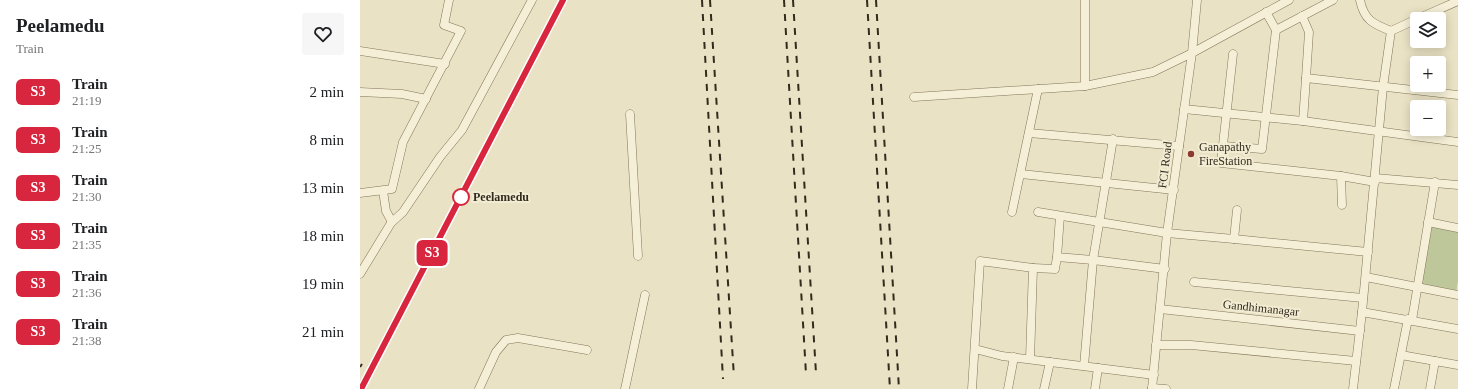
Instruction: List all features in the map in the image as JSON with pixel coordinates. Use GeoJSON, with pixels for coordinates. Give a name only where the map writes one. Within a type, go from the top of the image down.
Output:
{"type":"FeatureCollection","features":[{"type":"Feature","properties":{"kind":"street"},"geometry":{"type":"LineString","coordinates":[[360,193],[392,189],[403,142],[461,31],[444,25],[449,0]]}},
{"type":"Feature","properties":{"kind":"street"},"geometry":{"type":"LineString","coordinates":[[360,274],[371,253],[392,222],[403,212],[440,157],[462,130],[532,0]]}},
{"type":"Feature","properties":{"kind":"street"},"geometry":{"type":"LineString","coordinates":[[1085,0],[1085,86]]}},
{"type":"Feature","properties":{"kind":"street","name":"FCI Road"},"geometry":{"type":"LineString","coordinates":[[1152,388],[1168,233],[1198,0]]}},
{"type":"Feature","properties":{"kind":"street"},"geometry":{"type":"LineString","coordinates":[[914,97],[1085,86],[1153,72],[1192,53],[1266,12],[1277,3],[1289,0]]}},
{"type":"Feature","properties":{"kind":"street"},"geometry":{"type":"LineString","coordinates":[[1276,30],[1333,0]]}},
{"type":"Feature","properties":{"kind":"street"},"geometry":{"type":"LineString","coordinates":[[1360,0],[1362,12],[1374,24],[1391,31],[1410,22]]}},
{"type":"Feature","properties":{"kind":"street"},"geometry":{"type":"LineString","coordinates":[[1433,12],[1458,1]]}},
{"type":"Feature","properties":{"kind":"street"},"geometry":{"type":"LineString","coordinates":[[1224,146],[1262,149],[1264,117],[1276,30],[1266,12]]}},
{"type":"Feature","properties":{"kind":"street"},"geometry":{"type":"LineString","coordinates":[[1302,16],[1309,32],[1303,121]]}},
{"type":"Feature","properties":{"kind":"street"},"geometry":{"type":"LineString","coordinates":[[1353,389],[1366,277],[1383,87],[1391,31]]}},
{"type":"Feature","properties":{"kind":"street"},"geometry":{"type":"LineString","coordinates":[[360,51],[445,64]]}},
{"type":"Feature","properties":{"kind":"street"},"geometry":{"type":"LineString","coordinates":[[1233,54],[1228,113],[1221,163],[1375,180],[1435,182],[1458,185]]}},
{"type":"Feature","properties":{"kind":"street"},"geometry":{"type":"LineString","coordinates":[[1306,78],[1458,94]]}},
{"type":"Feature","properties":{"kind":"street"},"geometry":{"type":"LineString","coordinates":[[1012,212],[1038,90]]}},
{"type":"Feature","properties":{"kind":"street"},"geometry":{"type":"LineString","coordinates":[[360,92],[402,94],[426,100]]}},
{"type":"Feature","properties":{"kind":"street"},"geometry":{"type":"LineString","coordinates":[[1184,109],[1379,130],[1458,142]]}},
{"type":"Feature","properties":{"kind":"street"},"geometry":{"type":"LineString","coordinates":[[630,114],[638,256]]}},
{"type":"Feature","properties":{"kind":"street"},"geometry":{"type":"LineString","coordinates":[[1029,133],[1113,139],[1179,146]]}},
{"type":"Feature","properties":{"kind":"street"},"geometry":{"type":"LineString","coordinates":[[1084,366],[1093,260],[1113,139]]}},
{"type":"Feature","properties":{"kind":"street"},"geometry":{"type":"LineString","coordinates":[[1021,174],[1174,190]]}},
{"type":"Feature","properties":{"kind":"street"},"geometry":{"type":"LineString","coordinates":[[1341,176],[1342,204]]}},
{"type":"Feature","properties":{"kind":"street"},"geometry":{"type":"LineString","coordinates":[[1394,389],[1418,286],[1435,182]]}},
{"type":"Feature","properties":{"kind":"street"},"geometry":{"type":"LineString","coordinates":[[383,191],[386,211],[392,222]]}},
{"type":"Feature","properties":{"kind":"street"},"geometry":{"type":"LineString","coordinates":[[1234,239],[1236,210]]}},
{"type":"Feature","properties":{"kind":"street"},"geometry":{"type":"LineString","coordinates":[[1038,212],[1168,233],[1368,252]]}},
{"type":"Feature","properties":{"kind":"street"},"geometry":{"type":"LineString","coordinates":[[972,389],[980,261],[1033,268],[1055,269],[1060,216]]}},
{"type":"Feature","properties":{"kind":"street"},"geometry":{"type":"LineString","coordinates":[[1428,222],[1458,228]]}},
{"type":"Feature","properties":{"kind":"street"},"geometry":{"type":"LineString","coordinates":[[1057,257],[1165,269]]}},
{"type":"Feature","properties":{"kind":"street"},"geometry":{"type":"LineString","coordinates":[[1030,359],[1033,268]]}},
{"type":"Feature","properties":{"kind":"street"},"geometry":{"type":"LineString","coordinates":[[1366,277],[1458,294]]}},
{"type":"Feature","properties":{"kind":"street"},"geometry":{"type":"LineString","coordinates":[[1194,282],[1363,298]]}},
{"type":"Feature","properties":{"kind":"street"},"geometry":{"type":"LineString","coordinates":[[625,389],[645,296]]}},
{"type":"Feature","properties":{"kind":"street","name":"Gandhimanagar"},"geometry":{"type":"LineString","coordinates":[[1160,309],[1360,331]]}},
{"type":"Feature","properties":{"kind":"street"},"geometry":{"type":"LineString","coordinates":[[1362,312],[1458,329]]}},
{"type":"Feature","properties":{"kind":"street"},"geometry":{"type":"LineString","coordinates":[[479,389],[496,352],[506,340],[518,338],[587,350]]}},
{"type":"Feature","properties":{"kind":"street"},"geometry":{"type":"LineString","coordinates":[[1156,344],[1190,345],[1356,361]]}},
{"type":"Feature","properties":{"kind":"street"},"geometry":{"type":"LineString","coordinates":[[975,349],[1014,357],[1154,375]]}},
{"type":"Feature","properties":{"kind":"street"},"geometry":{"type":"LineString","coordinates":[[1401,355],[1458,366]]}},
{"type":"Feature","properties":{"kind":"street"},"geometry":{"type":"LineString","coordinates":[[1008,389],[1014,357]]}},
{"type":"Feature","properties":{"kind":"street"},"geometry":{"type":"LineString","coordinates":[[1430,389],[1435,361]]}},
{"type":"Feature","properties":{"kind":"street"},"geometry":{"type":"LineString","coordinates":[[1044,389],[1050,362]]}},
{"type":"Feature","properties":{"kind":"street"},"geometry":{"type":"LineString","coordinates":[[1095,389],[1098,368]]}},
{"type":"Feature","properties":{"kind":"street"},"geometry":{"type":"LineString","coordinates":[[1152,388],[1166,389]]}},
{"type":"Feature","properties":{"kind":"green space"},"geometry":{"type":"Polygon","coordinates":[[[1430,224],[1458,230],[1458,281],[1456,293],[1420,285],[1430,224]]]}},
{"type":"Feature","properties":{"kind":"railway"},"geometry":{"type":"LineString","coordinates":[[361,389],[563,0]]}},
{"type":"Feature","properties":{"kind":"railway"},"geometry":{"type":"LineString","coordinates":[[702,0],[723,379]]}},
{"type":"Feature","properties":{"kind":"railway"},"geometry":{"type":"LineString","coordinates":[[710,0],[734,377]]}},
{"type":"Feature","properties":{"kind":"railway"},"geometry":{"type":"LineString","coordinates":[[784,0],[806,374]]}},
{"type":"Feature","properties":{"kind":"railway"},"geometry":{"type":"LineString","coordinates":[[793,0],[816,373]]}},
{"type":"Feature","properties":{"kind":"railway"},"geometry":{"type":"LineString","coordinates":[[867,0],[890,389]]}},
{"type":"Feature","properties":{"kind":"railway"},"geometry":{"type":"LineString","coordinates":[[876,0],[899,389]]}},
{"type":"Feature","properties":{"kind":"train","name":"S3"},"geometry":{"type":"LineString","coordinates":[[361,389],[563,0]]}},
{"type":"Feature","properties":{"kind":"place","name":"Ganapathy FireStation"},"geometry":{"type":"Point","coordinates":[1191,154]}},
{"type":"Feature","properties":{"kind":"place","name":"Peelamedu"},"geometry":{"type":"Point","coordinates":[461,197]}}]}
